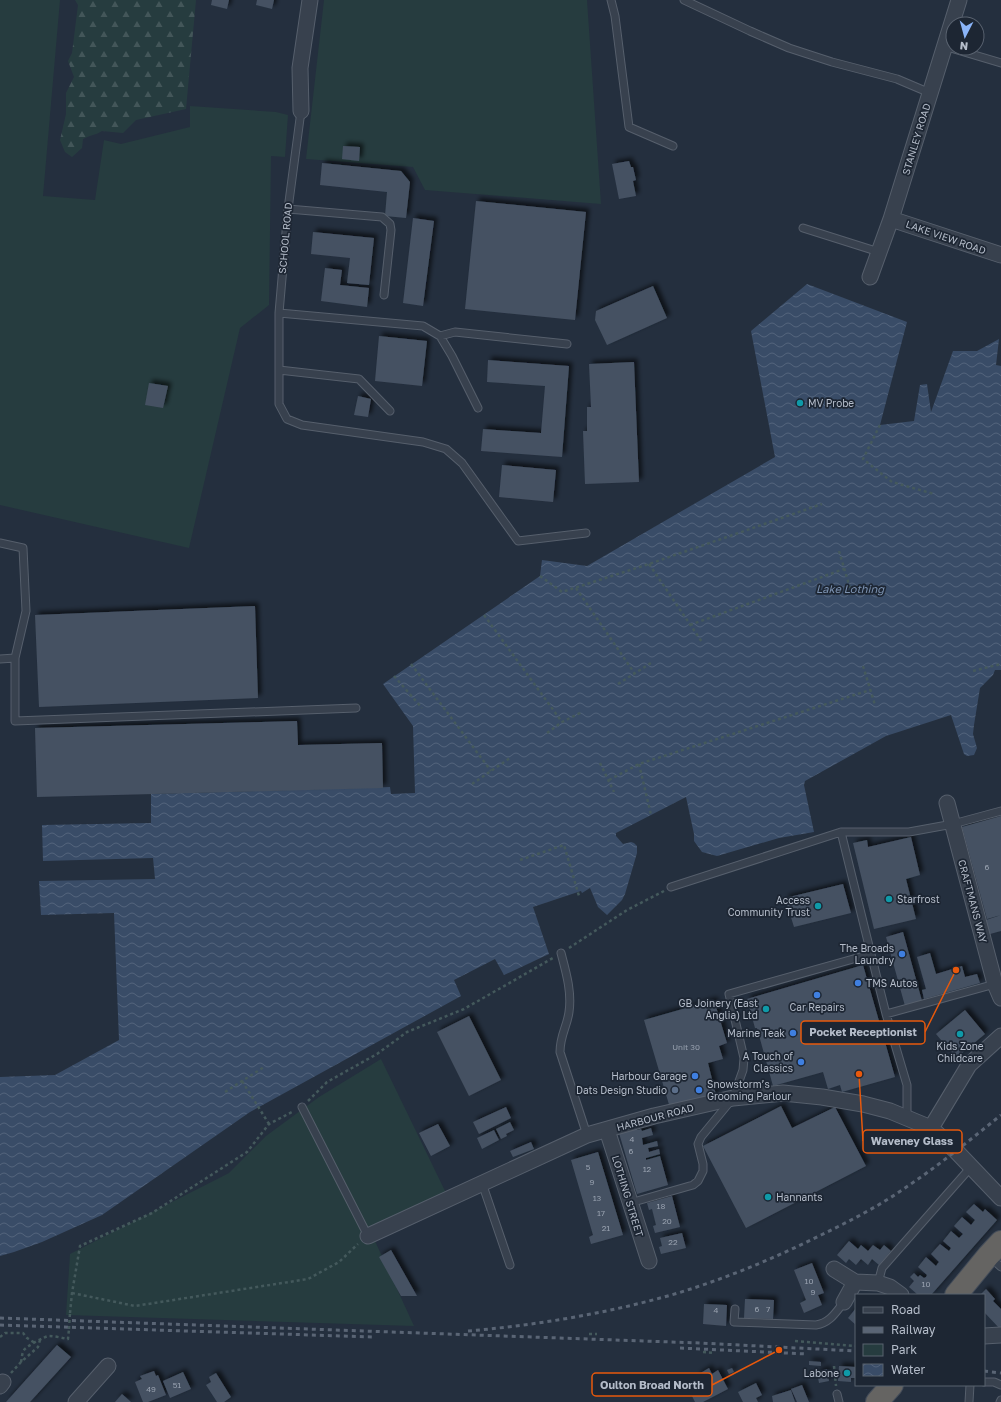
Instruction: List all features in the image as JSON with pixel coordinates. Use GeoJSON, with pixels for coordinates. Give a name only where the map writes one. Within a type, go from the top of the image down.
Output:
{"type":"FeatureCollection","features":[{"type":"Feature","properties":{"kind":"highway"},"geometry":{"type":"LineString","coordinates":[[957,1294],[997,1255]]}},
{"type":"Feature","properties":{"kind":"highway"},"geometry":{"type":"LineString","coordinates":[[877,1402],[891,1386]]}},
{"type":"Feature","properties":{"kind":"street","name":"SCHOOL ROAD"},"geometry":{"type":"LineString","coordinates":[[301,112],[300,68],[310,0]]}},
{"type":"Feature","properties":{"kind":"street","name":"STANLEY ROAD"},"geometry":{"type":"LineString","coordinates":[[870,277],[891,219],[959,0]]}},
{"type":"Feature","properties":{"kind":"street","name":"LAKE VIEW ROAD"},"geometry":{"type":"LineString","coordinates":[[891,219],[1001,256]]}},
{"type":"Feature","properties":{"kind":"street","name":"CRAFTMANS WAY"},"geometry":{"type":"LineString","coordinates":[[947,803],[998,991]]}},
{"type":"Feature","properties":{"kind":"street"},"geometry":{"type":"LineString","coordinates":[[930,1128],[968,1065],[1001,1036]]}},
{"type":"Feature","properties":{"kind":"street","name":"HARBOUR ROAD"},"geometry":{"type":"LineString","coordinates":[[368,1236],[587,1135],[654,1116],[733,1098],[783,1093],[822,1097],[890,1110],[930,1128],[1001,1198]]}},
{"type":"Feature","properties":{"kind":"street","name":"LOTHING STREET"},"geometry":{"type":"LineString","coordinates":[[607,1130],[649,1261]]}},
{"type":"Feature","properties":{"kind":"street"},"geometry":{"type":"LineString","coordinates":[[834,1269],[855,1282],[878,1282],[890,1287],[900,1294]]}},
{"type":"Feature","properties":{"kind":"street"},"geometry":{"type":"LineString","coordinates":[[844,1302],[855,1282]]}},
{"type":"Feature","properties":{"kind":"street"},"geometry":{"type":"LineString","coordinates":[[985,1336],[1001,1335]]}},
{"type":"Feature","properties":{"kind":"street"},"geometry":{"type":"LineString","coordinates":[[76,1402],[108,1366]]}},
{"type":"Feature","properties":{"kind":"lane"},"geometry":{"type":"LineString","coordinates":[[611,0],[615,16],[629,127],[674,146]]}},
{"type":"Feature","properties":{"kind":"lane"},"geometry":{"type":"LineString","coordinates":[[684,0],[788,48],[838,64],[897,79],[930,93]]}},
{"type":"Feature","properties":{"kind":"lane"},"geometry":{"type":"LineString","coordinates":[[944,46],[1001,63]]}},
{"type":"Feature","properties":{"kind":"lane","name":"SCHOOL ROAD"},"geometry":{"type":"LineString","coordinates":[[301,112],[288,209],[279,313],[279,404],[287,419],[302,426],[423,442],[446,449],[462,464],[518,540],[586,533]]}},
{"type":"Feature","properties":{"kind":"lane"},"geometry":{"type":"LineString","coordinates":[[288,209],[382,217],[390,224],[391,230],[384,295]]}},
{"type":"Feature","properties":{"kind":"lane"},"geometry":{"type":"LineString","coordinates":[[803,228],[879,252]]}},
{"type":"Feature","properties":{"kind":"lane"},"geometry":{"type":"LineString","coordinates":[[279,313],[423,326],[440,336],[452,356],[478,408]]}},
{"type":"Feature","properties":{"kind":"lane"},"geometry":{"type":"LineString","coordinates":[[440,336],[455,332],[567,344]]}},
{"type":"Feature","properties":{"kind":"lane"},"geometry":{"type":"LineString","coordinates":[[279,370],[359,379],[390,411]]}},
{"type":"Feature","properties":{"kind":"lane"},"geometry":{"type":"LineString","coordinates":[[0,543],[23,548],[26,611],[15,658],[15,721],[356,708]]}},
{"type":"Feature","properties":{"kind":"lane"},"geometry":{"type":"LineString","coordinates":[[0,659],[15,658]]}},
{"type":"Feature","properties":{"kind":"lane"},"geometry":{"type":"LineString","coordinates":[[671,886],[841,832],[909,832],[953,824],[1001,811]]}},
{"type":"Feature","properties":{"kind":"lane"},"geometry":{"type":"LineString","coordinates":[[841,832],[886,1014],[908,1085],[907,1117]]}},
{"type":"Feature","properties":{"kind":"lane"},"geometry":{"type":"LineString","coordinates":[[561,953],[571,997],[569,1014],[560,1041],[560,1052],[587,1135]]}},
{"type":"Feature","properties":{"kind":"lane"},"geometry":{"type":"LineString","coordinates":[[630,1203],[693,1185],[698,1181],[703,1171],[703,1164],[698,1144],[701,1137],[733,1098],[743,1070],[744,1058],[729,994],[871,954]]}},
{"type":"Feature","properties":{"kind":"lane"},"geometry":{"type":"LineString","coordinates":[[886,1014],[998,991]]}},
{"type":"Feature","properties":{"kind":"lane"},"geometry":{"type":"LineString","coordinates":[[302,1107],[368,1236]]}},
{"type":"Feature","properties":{"kind":"lane"},"geometry":{"type":"LineString","coordinates":[[878,1282],[882,1268],[971,1167]]}},
{"type":"Feature","properties":{"kind":"lane"},"geometry":{"type":"LineString","coordinates":[[482,1183],[510,1265]]}},
{"type":"Feature","properties":{"kind":"lane"},"geometry":{"type":"LineString","coordinates":[[735,1309],[734,1322],[816,1325],[831,1319],[844,1302]]}},
{"type":"Feature","properties":{"kind":"lane"},"geometry":{"type":"LineString","coordinates":[[985,1382],[994,1382],[1001,1385]]}},
{"type":"Feature","properties":{"kind":"lane"},"geometry":{"type":"LineString","coordinates":[[969,1402],[970,1386]]}},
{"type":"Feature","properties":{"kind":"lane"},"geometry":{"type":"LineString","coordinates":[[837,1394],[840,1402]]}},
{"type":"Feature","properties":{"kind":"path"},"geometry":{"type":"LineString","coordinates":[[880,425],[863,460],[892,482],[934,494]]}},
{"type":"Feature","properties":{"kind":"path"},"geometry":{"type":"LineString","coordinates":[[540,576],[562,592],[649,564],[822,504]]}},
{"type":"Feature","properties":{"kind":"path"},"geometry":{"type":"LineString","coordinates":[[839,551],[850,588]]}},
{"type":"Feature","properties":{"kind":"path"},"geometry":{"type":"LineString","coordinates":[[649,564],[702,642]]}},
{"type":"Feature","properties":{"kind":"path"},"geometry":{"type":"LineString","coordinates":[[690,625],[844,569]]}},
{"type":"Feature","properties":{"kind":"path"},"geometry":{"type":"LineString","coordinates":[[576,588],[635,674]]}},
{"type":"Feature","properties":{"kind":"path"},"geometry":{"type":"LineString","coordinates":[[484,615],[562,722]]}},
{"type":"Feature","properties":{"kind":"path"},"geometry":{"type":"LineString","coordinates":[[618,684],[651,663]]}},
{"type":"Feature","properties":{"kind":"path"},"geometry":{"type":"LineString","coordinates":[[411,664],[490,771]]}},
{"type":"Feature","properties":{"kind":"path"},"geometry":{"type":"LineString","coordinates":[[973,671],[1001,664]]}},
{"type":"Feature","properties":{"kind":"path"},"geometry":{"type":"LineString","coordinates":[[862,666],[875,705]]}},
{"type":"Feature","properties":{"kind":"path"},"geometry":{"type":"LineString","coordinates":[[394,676],[422,708]]}},
{"type":"Feature","properties":{"kind":"path"},"geometry":{"type":"LineString","coordinates":[[609,780],[639,764],[870,690]]}},
{"type":"Feature","properties":{"kind":"path"},"geometry":{"type":"LineString","coordinates":[[547,733],[562,722],[582,712]]}},
{"type":"Feature","properties":{"kind":"path"},"geometry":{"type":"LineString","coordinates":[[472,784],[510,758]]}},
{"type":"Feature","properties":{"kind":"path"},"geometry":{"type":"LineString","coordinates":[[600,763],[614,792]]}},
{"type":"Feature","properties":{"kind":"path"},"geometry":{"type":"LineString","coordinates":[[639,764],[651,816]]}},
{"type":"Feature","properties":{"kind":"path"},"geometry":{"type":"LineString","coordinates":[[520,860],[564,845],[579,896]]}},
{"type":"Feature","properties":{"kind":"path"},"geometry":{"type":"LineString","coordinates":[[21,1362],[24,1350],[44,1337],[49,1336],[68,1339],[72,1293],[80,1246],[152,1213],[247,1152],[269,1124],[302,1107],[327,1082],[377,1054],[407,1032],[464,1009],[561,953],[627,910],[671,886]]}},
{"type":"Feature","properties":{"kind":"path"},"geometry":{"type":"LineString","coordinates":[[225,1092],[264,1067]]}},
{"type":"Feature","properties":{"kind":"path"},"geometry":{"type":"LineString","coordinates":[[242,1081],[269,1124]]}},
{"type":"Feature","properties":{"kind":"path"},"geometry":{"type":"LineString","coordinates":[[72,1293],[135,1306],[308,1279],[339,1262],[368,1236]]}},
{"type":"Feature","properties":{"kind":"path"},"geometry":{"type":"LineString","coordinates":[[0,1337],[5,1334],[24,1333],[27,1338],[35,1343]]}},
{"type":"Feature","properties":{"kind":"path"},"geometry":{"type":"LineString","coordinates":[[589,1334],[597,1334]]}},
{"type":"Feature","properties":{"kind":"path"},"geometry":{"type":"LineString","coordinates":[[2,1384],[21,1362],[38,1347],[40,1340]]}},
{"type":"Feature","properties":{"kind":"path"},"geometry":{"type":"LineString","coordinates":[[795,1341],[815,1341],[855,1346]]}},
{"type":"Feature","properties":{"kind":"path"},"geometry":{"type":"LineString","coordinates":[[703,1352],[715,1353]]}},
{"type":"Feature","properties":{"kind":"path"},"geometry":{"type":"LineString","coordinates":[[834,1366],[837,1394]]}},
{"type":"Feature","properties":{"kind":"green space"},"geometry":{"type":"Polygon","coordinates":[[[0,0],[60,0],[43,196],[95,200],[104,140],[121,144],[190,127],[190,106],[276,112],[288,115],[285,157],[271,156],[269,305],[240,328],[189,548],[0,505],[0,0]]]}},
{"type":"Feature","properties":{"kind":"green space"},"geometry":{"type":"Polygon","coordinates":[[[75,0],[196,0],[186,109],[136,120],[123,133],[102,131],[97,133],[83,139],[82,148],[72,157],[65,152],[60,140],[66,114],[66,93],[74,77],[68,61],[72,53],[78,5],[75,0]]]}},
{"type":"Feature","properties":{"kind":"green space"},"geometry":{"type":"Polygon","coordinates":[[[324,0],[587,0],[601,204],[425,190],[413,167],[306,159],[324,0]]]}},
{"type":"Feature","properties":{"kind":"green space"},"geometry":{"type":"Polygon","coordinates":[[[381,1059],[446,1193],[369,1228],[414,1326],[66,1315],[70,1254],[229,1173],[266,1136],[319,1097],[381,1059]]]}},
{"type":"Feature","properties":{"kind":"water","name":"Lake Lothing"},"geometry":{"type":"Polygon","coordinates":[[[807,284],[907,322],[880,425],[914,421],[920,385],[927,384],[931,412],[953,351],[977,351],[999,339],[996,365],[1001,366],[1001,670],[995,670],[993,675],[980,688],[973,734],[977,748],[974,755],[967,756],[964,754],[951,715],[886,736],[805,781],[804,785],[814,832],[779,838],[717,856],[702,852],[694,841],[694,834],[686,797],[616,833],[616,836],[623,844],[631,842],[634,843],[637,846],[637,853],[625,894],[622,900],[607,915],[598,907],[590,888],[582,893],[581,891],[533,907],[549,954],[504,975],[495,959],[454,980],[461,996],[250,1112],[102,1215],[42,1242],[0,1256],[0,1077],[55,1075],[119,1040],[114,913],[41,915],[39,881],[155,879],[153,858],[43,861],[42,825],[151,823],[151,794],[390,787],[391,794],[415,793],[413,726],[383,684],[540,576],[542,560],[587,566],[775,457],[751,331],[807,284]]]}},
{"type":"Feature","properties":{"kind":"building"},"geometry":{"type":"Polygon","coordinates":[[[212,0],[229,0],[227,9],[211,5],[212,0]]]}},
{"type":"Feature","properties":{"kind":"building"},"geometry":{"type":"Polygon","coordinates":[[[257,0],[274,0],[272,9],[256,5],[257,0]]]}},
{"type":"Feature","properties":{"kind":"building"},"geometry":{"type":"Polygon","coordinates":[[[343,146],[360,147],[359,161],[342,159],[343,146]]]}},
{"type":"Feature","properties":{"kind":"building"},"geometry":{"type":"Polygon","coordinates":[[[629,161],[631,167],[633,167],[636,180],[633,181],[636,196],[619,199],[612,164],[629,161]]]}},
{"type":"Feature","properties":{"kind":"building"},"geometry":{"type":"Polygon","coordinates":[[[322,163],[401,171],[410,182],[406,218],[385,216],[387,192],[320,185],[322,163]]]}},
{"type":"Feature","properties":{"kind":"building"},"geometry":{"type":"Polygon","coordinates":[[[476,201],[586,212],[575,320],[465,309],[476,201]]]}},
{"type":"Feature","properties":{"kind":"building"},"geometry":{"type":"Polygon","coordinates":[[[413,218],[434,221],[423,306],[403,303],[413,218]]]}},
{"type":"Feature","properties":{"kind":"building"},"geometry":{"type":"Polygon","coordinates":[[[313,232],[374,238],[369,285],[347,283],[350,258],[311,254],[313,232]]]}},
{"type":"Feature","properties":{"kind":"building"},"geometry":{"type":"Polygon","coordinates":[[[325,268],[342,270],[340,285],[369,288],[367,307],[321,301],[325,268]]]}},
{"type":"Feature","properties":{"kind":"building"},"geometry":{"type":"Polygon","coordinates":[[[653,286],[667,318],[607,345],[595,320],[596,311],[653,286]]]}},
{"type":"Feature","properties":{"kind":"building"},"geometry":{"type":"Polygon","coordinates":[[[379,336],[427,341],[422,386],[375,381],[379,336]]]}},
{"type":"Feature","properties":{"kind":"building"},"geometry":{"type":"Polygon","coordinates":[[[488,360],[569,366],[562,457],[481,451],[483,429],[541,433],[545,386],[487,382],[488,360]]]}},
{"type":"Feature","properties":{"kind":"building"},"geometry":{"type":"Polygon","coordinates":[[[634,362],[639,482],[585,484],[583,431],[587,431],[587,407],[591,407],[589,364],[634,362]]]}},
{"type":"Feature","properties":{"kind":"building"},"geometry":{"type":"Polygon","coordinates":[[[149,383],[168,386],[163,408],[145,405],[149,383]]]}},
{"type":"Feature","properties":{"kind":"building"},"geometry":{"type":"Polygon","coordinates":[[[358,396],[371,399],[368,417],[354,415],[358,396]]]}},
{"type":"Feature","properties":{"kind":"building"},"geometry":{"type":"Polygon","coordinates":[[[502,465],[556,470],[553,502],[499,497],[502,465]]]}},
{"type":"Feature","properties":{"kind":"building"},"geometry":{"type":"Polygon","coordinates":[[[255,606],[258,698],[39,707],[35,615],[255,606]]]}},
{"type":"Feature","properties":{"kind":"building"},"geometry":{"type":"Polygon","coordinates":[[[297,721],[298,745],[382,743],[383,788],[37,797],[35,728],[297,721]]]}},
{"type":"Feature","properties":{"kind":"building"},"geometry":{"type":"Polygon","coordinates":[[[1001,816],[1001,915],[987,919],[962,827],[1001,816]]]}},
{"type":"Feature","properties":{"kind":"building","name":"Starfrost"},"geometry":{"type":"Polygon","coordinates":[[[911,837],[920,875],[906,879],[916,919],[874,929],[853,843],[867,840],[868,847],[911,837]]]}},
{"type":"Feature","properties":{"kind":"building","name":"Access Community Trust"},"geometry":{"type":"Polygon","coordinates":[[[843,884],[851,913],[794,927],[785,898],[843,884]]]}},
{"type":"Feature","properties":{"kind":"building"},"geometry":{"type":"Polygon","coordinates":[[[1001,915],[1001,931],[990,934],[986,920],[1001,915]]]}},
{"type":"Feature","properties":{"kind":"building"},"geometry":{"type":"Polygon","coordinates":[[[903,932],[922,1001],[905,1006],[886,937],[903,932]]]}},
{"type":"Feature","properties":{"kind":"building"},"geometry":{"type":"Polygon","coordinates":[[[930,953],[936,974],[962,966],[965,977],[977,974],[980,983],[924,999],[922,990],[926,989],[917,957],[930,953]]]}},
{"type":"Feature","properties":{"kind":"building"},"geometry":{"type":"Polygon","coordinates":[[[863,965],[895,1077],[842,1092],[840,1085],[828,1089],[823,1072],[773,1086],[757,1028],[755,1028],[747,999],[863,965]]]}},
{"type":"Feature","properties":{"kind":"building"},"geometry":{"type":"Polygon","coordinates":[[[714,1000],[727,1043],[719,1046],[723,1059],[708,1063],[716,1095],[670,1108],[644,1020],[714,1000]]]}},
{"type":"Feature","properties":{"kind":"building","name":"Kids Zone Childcare"},"geometry":{"type":"Polygon","coordinates":[[[965,1010],[985,1034],[956,1058],[936,1034],[965,1010]]]}},
{"type":"Feature","properties":{"kind":"building"},"geometry":{"type":"Polygon","coordinates":[[[469,1016],[501,1080],[469,1096],[437,1032],[469,1016]]]}},
{"type":"Feature","properties":{"kind":"building","name":"Hannants"},"geometry":{"type":"Polygon","coordinates":[[[781,1106],[792,1128],[835,1107],[866,1166],[746,1228],[703,1146],[781,1106]]]}},
{"type":"Feature","properties":{"kind":"building"},"geometry":{"type":"Polygon","coordinates":[[[506,1107],[511,1118],[479,1134],[473,1122],[506,1107]]]}},
{"type":"Feature","properties":{"kind":"building"},"geometry":{"type":"Polygon","coordinates":[[[510,1122],[514,1130],[506,1134],[507,1136],[501,1139],[496,1129],[510,1122]]]}},
{"type":"Feature","properties":{"kind":"building"},"geometry":{"type":"Polygon","coordinates":[[[438,1124],[450,1146],[431,1156],[419,1133],[438,1124]]]}},
{"type":"Feature","properties":{"kind":"building"},"geometry":{"type":"Polygon","coordinates":[[[636,1128],[637,1130],[641,1129],[642,1131],[651,1128],[653,1135],[642,1138],[643,1145],[657,1141],[658,1146],[648,1148],[649,1152],[659,1149],[660,1154],[646,1158],[646,1160],[660,1156],[668,1185],[637,1194],[619,1133],[636,1128]]]}},
{"type":"Feature","properties":{"kind":"building"},"geometry":{"type":"Polygon","coordinates":[[[494,1130],[499,1140],[482,1149],[477,1138],[494,1130]]]}},
{"type":"Feature","properties":{"kind":"building"},"geometry":{"type":"Polygon","coordinates":[[[531,1142],[534,1149],[513,1157],[510,1151],[531,1142]]]}},
{"type":"Feature","properties":{"kind":"building"},"geometry":{"type":"Polygon","coordinates":[[[598,1152],[623,1235],[591,1244],[589,1237],[593,1235],[571,1160],[598,1152]]]}},
{"type":"Feature","properties":{"kind":"building"},"geometry":{"type":"Polygon","coordinates":[[[672,1196],[680,1227],[655,1233],[653,1226],[656,1225],[652,1209],[649,1210],[647,1203],[672,1196]]]}},
{"type":"Feature","properties":{"kind":"building"},"geometry":{"type":"Polygon","coordinates":[[[974,1204],[983,1212],[985,1209],[997,1220],[932,1294],[917,1294],[909,1287],[914,1281],[910,1277],[914,1273],[918,1277],[920,1275],[924,1278],[926,1277],[927,1275],[918,1267],[926,1257],[936,1266],[939,1262],[931,1254],[940,1244],[949,1251],[951,1248],[943,1241],[951,1231],[959,1238],[963,1234],[954,1226],[962,1217],[971,1225],[975,1220],[966,1212],[974,1204]]]}},
{"type":"Feature","properties":{"kind":"building"},"geometry":{"type":"Polygon","coordinates":[[[682,1233],[686,1248],[661,1254],[659,1247],[662,1246],[660,1238],[682,1233]]]}},
{"type":"Feature","properties":{"kind":"building"},"geometry":{"type":"Polygon","coordinates":[[[849,1241],[858,1249],[861,1245],[868,1251],[873,1245],[880,1250],[884,1245],[891,1251],[879,1265],[872,1259],[868,1265],[861,1259],[856,1265],[849,1259],[846,1263],[837,1255],[849,1241]]]}},
{"type":"Feature","properties":{"kind":"building"},"geometry":{"type":"Polygon","coordinates":[[[391,1250],[417,1296],[401,1296],[379,1257],[391,1250]]]}},
{"type":"Feature","properties":{"kind":"building"},"geometry":{"type":"Polygon","coordinates":[[[812,1263],[824,1293],[818,1295],[822,1305],[804,1313],[800,1303],[806,1300],[794,1270],[812,1263]]]}},
{"type":"Feature","properties":{"kind":"building"},"geometry":{"type":"Polygon","coordinates":[[[986,1289],[995,1299],[993,1301],[1001,1309],[1000,1329],[985,1313],[985,1294],[981,1294],[986,1289]]]}},
{"type":"Feature","properties":{"kind":"building"},"geometry":{"type":"Polygon","coordinates":[[[745,1299],[774,1300],[773,1319],[744,1318],[745,1299]]]}},
{"type":"Feature","properties":{"kind":"building"},"geometry":{"type":"Polygon","coordinates":[[[704,1304],[727,1305],[726,1326],[703,1324],[704,1304]]]}},
{"type":"Feature","properties":{"kind":"building"},"geometry":{"type":"Polygon","coordinates":[[[855,1309],[855,1324],[848,1318],[855,1309]]]}},
{"type":"Feature","properties":{"kind":"building"},"geometry":{"type":"Polygon","coordinates":[[[57,1345],[71,1357],[30,1402],[6,1402],[57,1345]]]}},
{"type":"Feature","properties":{"kind":"building"},"geometry":{"type":"Polygon","coordinates":[[[809,1361],[821,1362],[821,1366],[809,1365],[809,1361]]]}},
{"type":"Feature","properties":{"kind":"building","name":"Labone"},"geometry":{"type":"Polygon","coordinates":[[[839,1366],[855,1367],[855,1378],[851,1378],[851,1382],[838,1381],[839,1366]]]}},
{"type":"Feature","properties":{"kind":"building"},"geometry":{"type":"Polygon","coordinates":[[[709,1368],[712,1374],[718,1370],[728,1389],[703,1402],[695,1402],[687,1386],[699,1380],[697,1375],[709,1368]]]}},
{"type":"Feature","properties":{"kind":"building"},"geometry":{"type":"Polygon","coordinates":[[[732,1368],[734,1372],[729,1374],[727,1370],[732,1368]]]}},
{"type":"Feature","properties":{"kind":"building"},"geometry":{"type":"Polygon","coordinates":[[[827,1369],[829,1381],[819,1383],[817,1372],[827,1369]]]}},
{"type":"Feature","properties":{"kind":"building"},"geometry":{"type":"Polygon","coordinates":[[[154,1371],[156,1376],[158,1375],[166,1395],[148,1402],[143,1402],[135,1382],[142,1379],[140,1376],[154,1371]]]}},
{"type":"Feature","properties":{"kind":"building"},"geometry":{"type":"Polygon","coordinates":[[[183,1372],[191,1389],[170,1398],[163,1381],[183,1372]]]}},
{"type":"Feature","properties":{"kind":"building"},"geometry":{"type":"Polygon","coordinates":[[[216,1373],[231,1397],[224,1402],[217,1402],[206,1385],[211,1382],[209,1377],[216,1373]]]}},
{"type":"Feature","properties":{"kind":"building"},"geometry":{"type":"Polygon","coordinates":[[[756,1383],[762,1395],[756,1398],[758,1402],[743,1402],[738,1392],[756,1383]]]}},
{"type":"Feature","properties":{"kind":"building"},"geometry":{"type":"Polygon","coordinates":[[[802,1385],[809,1402],[797,1402],[791,1389],[802,1385]]]}},
{"type":"Feature","properties":{"kind":"building"},"geometry":{"type":"Polygon","coordinates":[[[791,1390],[795,1402],[773,1402],[772,1396],[791,1390]]]}},
{"type":"Feature","properties":{"kind":"building"},"geometry":{"type":"Polygon","coordinates":[[[122,1394],[131,1402],[115,1402],[122,1394]]]}},
{"type":"Feature","properties":{"kind":"railway"},"geometry":{"type":"LineString","coordinates":[[468,1331],[547,1322],[626,1307],[678,1293],[751,1267],[832,1230],[885,1201],[930,1171],[1001,1115]]}},
{"type":"Feature","properties":{"kind":"railway"},"geometry":{"type":"LineString","coordinates":[[0,1318],[700,1343],[855,1351]]}},
{"type":"Feature","properties":{"kind":"railway"},"geometry":{"type":"LineString","coordinates":[[0,1325],[374,1337]]}},
{"type":"Feature","properties":{"kind":"railway"},"geometry":{"type":"LineString","coordinates":[[680,1348],[807,1354]]}},
{"type":"Feature","properties":{"kind":"railway"},"geometry":{"type":"LineString","coordinates":[[985,1371],[1001,1373]]}},
{"type":"Feature","properties":{"kind":"place","name":"MV Probe"},"geometry":{"type":"Point","coordinates":[800,403]}},
{"type":"Feature","properties":{"kind":"place","name":"Starfrost"},"geometry":{"type":"Point","coordinates":[889,899]}},
{"type":"Feature","properties":{"kind":"place","name":"Access Community Trust"},"geometry":{"type":"Point","coordinates":[818,906]}},
{"type":"Feature","properties":{"kind":"place","name":"The Broads Laundry"},"geometry":{"type":"Point","coordinates":[902,954]}},
{"type":"Feature","properties":{"kind":"place","name":"Pocket Receptionist"},"geometry":{"type":"Point","coordinates":[956,970]}},
{"type":"Feature","properties":{"kind":"place","name":"TMS Autos"},"geometry":{"type":"Point","coordinates":[858,983]}},
{"type":"Feature","properties":{"kind":"place","name":"Car Repairs"},"geometry":{"type":"Point","coordinates":[817,995]}},
{"type":"Feature","properties":{"kind":"place","name":"GB Joinery (East Anglia) Ltd"},"geometry":{"type":"Point","coordinates":[766,1009]}},
{"type":"Feature","properties":{"kind":"place","name":"Marine Teak"},"geometry":{"type":"Point","coordinates":[793,1033]}},
{"type":"Feature","properties":{"kind":"place","name":"Kids Zone Childcare"},"geometry":{"type":"Point","coordinates":[960,1034]}},
{"type":"Feature","properties":{"kind":"place","name":"A Touch of Classics"},"geometry":{"type":"Point","coordinates":[801,1062]}},
{"type":"Feature","properties":{"kind":"place","name":"Waveney Glass"},"geometry":{"type":"Point","coordinates":[859,1074]}},
{"type":"Feature","properties":{"kind":"place","name":"Harbour Garage"},"geometry":{"type":"Point","coordinates":[695,1076]}},
{"type":"Feature","properties":{"kind":"place","name":"Dats Design Studio"},"geometry":{"type":"Point","coordinates":[675,1090]}},
{"type":"Feature","properties":{"kind":"place","name":"Snowstorm’s Grooming Parlour"},"geometry":{"type":"Point","coordinates":[699,1090]}},
{"type":"Feature","properties":{"kind":"place","name":"Hannants"},"geometry":{"type":"Point","coordinates":[768,1197]}},
{"type":"Feature","properties":{"kind":"place","name":"Oulton Broad North"},"geometry":{"type":"Point","coordinates":[779,1350]}},
{"type":"Feature","properties":{"kind":"place","name":"Labone"},"geometry":{"type":"Point","coordinates":[847,1373]}}]}
